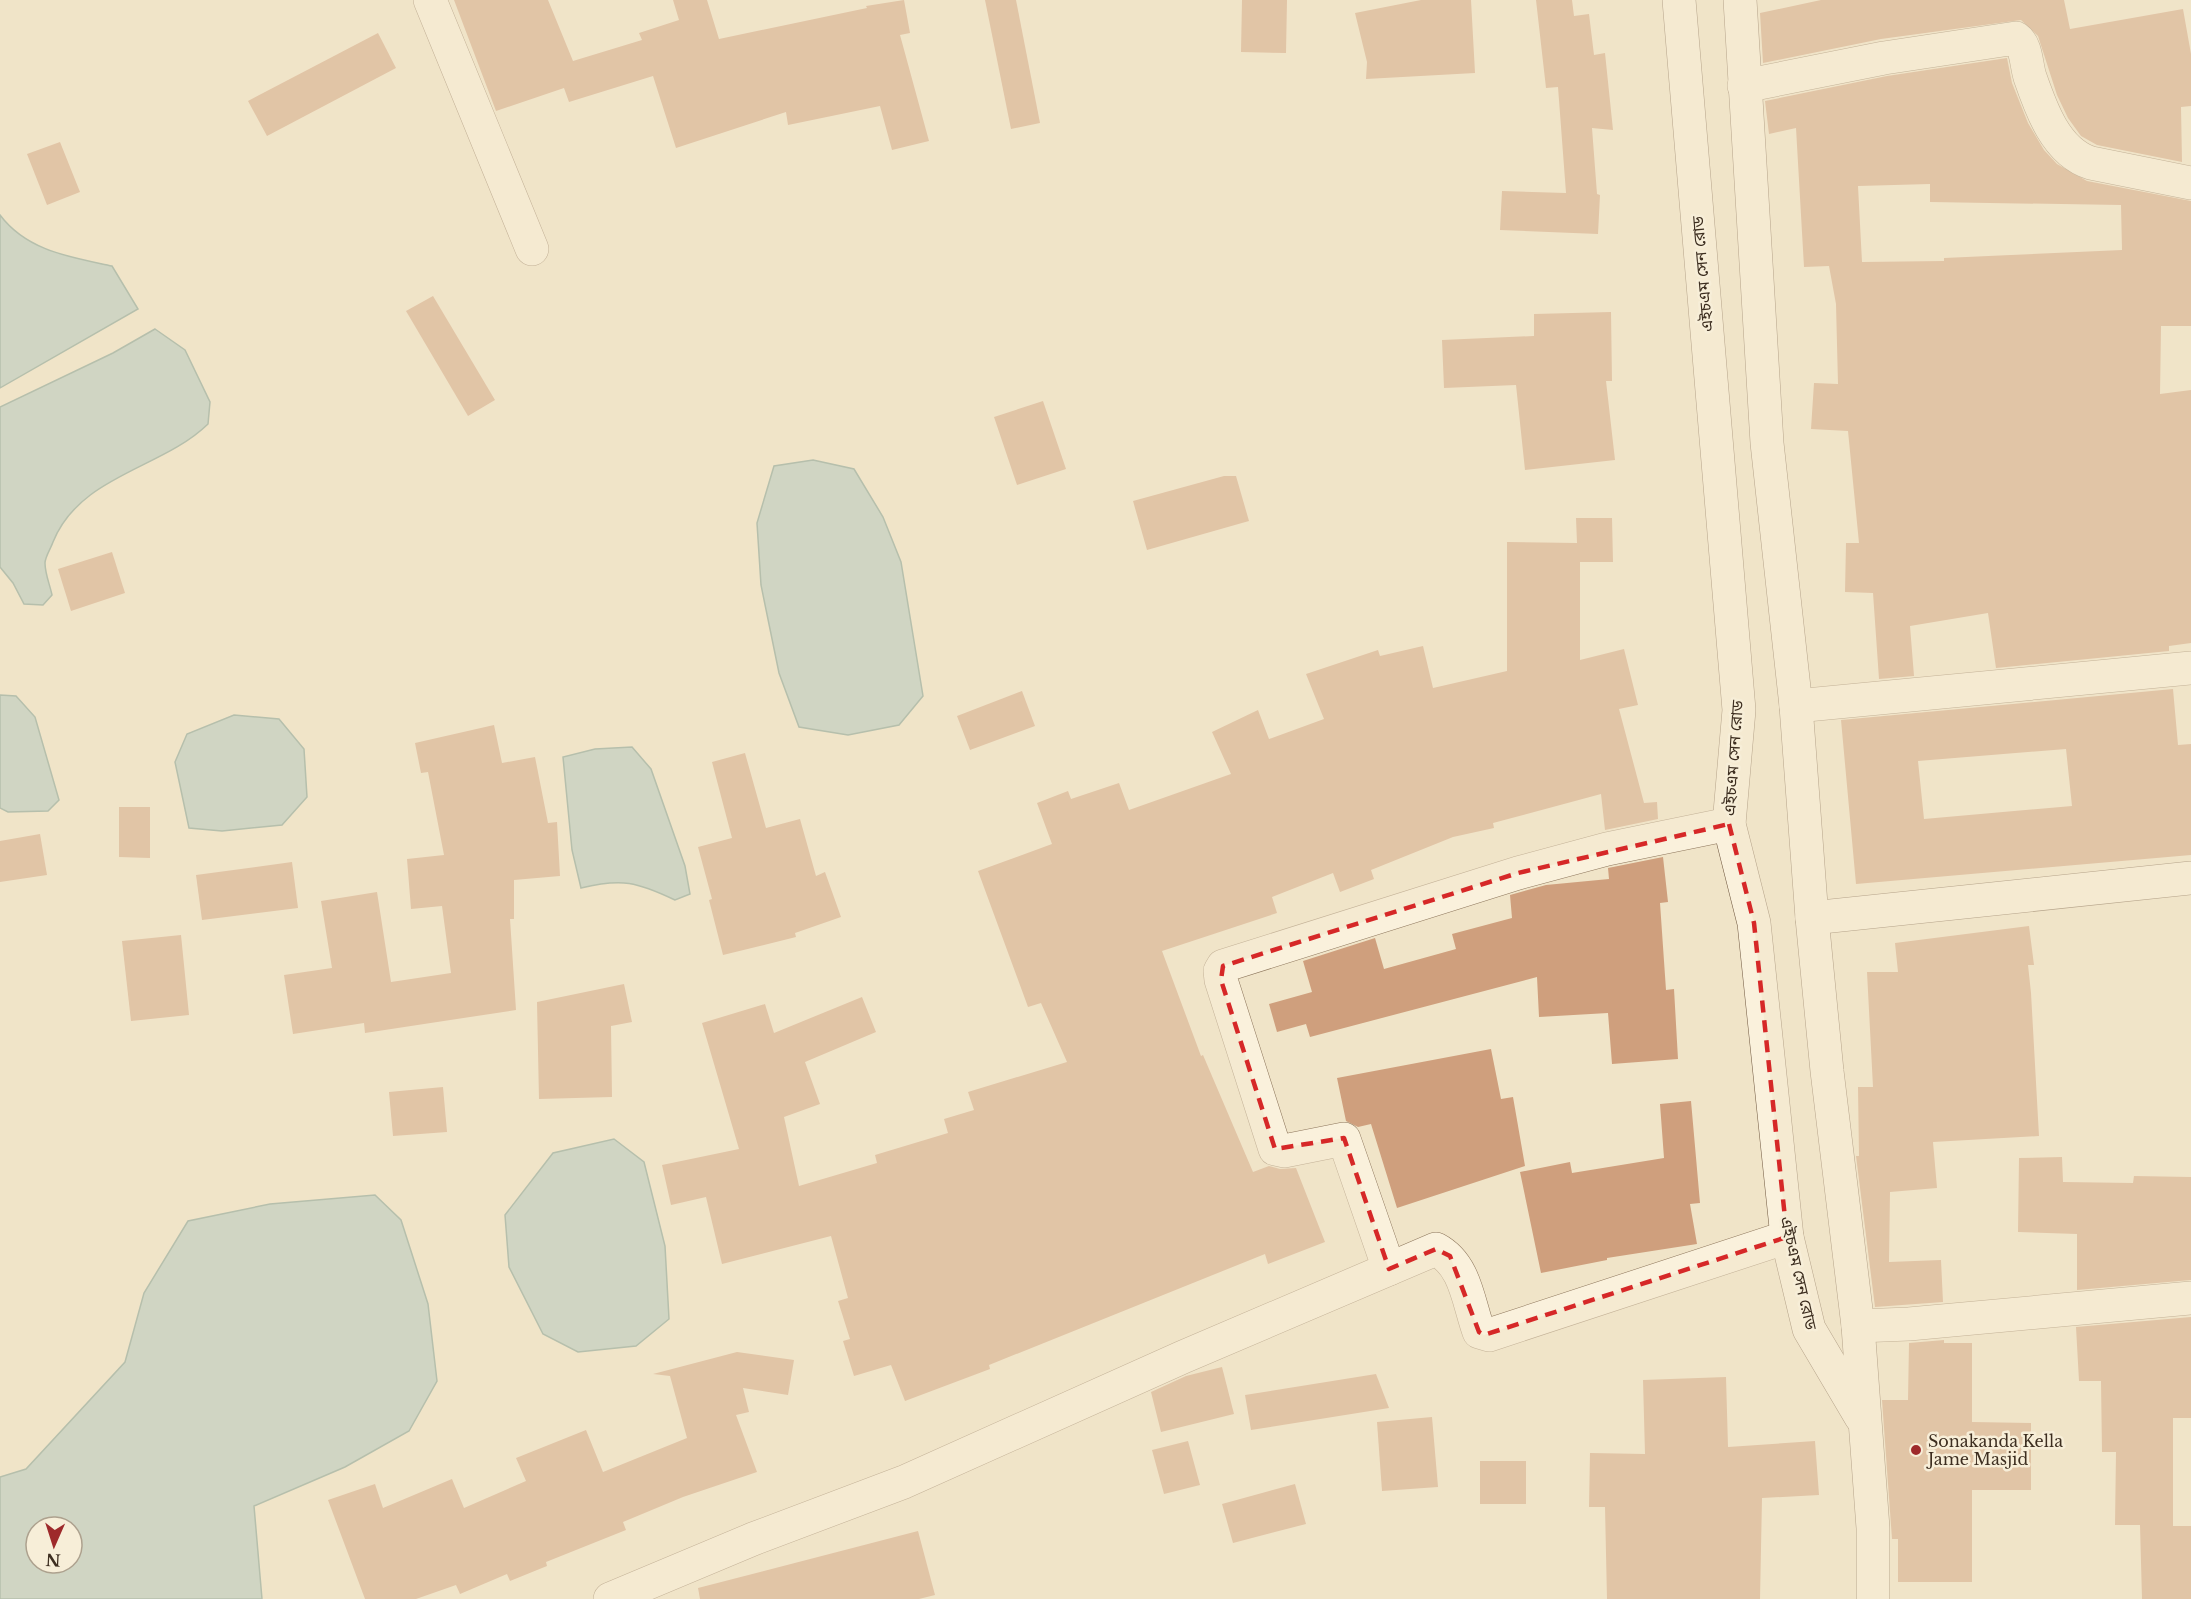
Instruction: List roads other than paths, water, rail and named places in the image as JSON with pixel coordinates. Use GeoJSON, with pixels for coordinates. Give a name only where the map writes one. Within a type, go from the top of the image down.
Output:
{"type":"FeatureCollection","features":[{"type":"Feature","properties":{"kind":"street"},"geometry":{"type":"LineString","coordinates":[[430,0],[532,249]]}},
{"type":"Feature","properties":{"kind":"street","name":"এইচএম সেন রোড"},"geometry":{"type":"LineString","coordinates":[[1679,0],[1739,710],[1729,824],[1754,923],[1787,1237],[1809,1329],[1865,1424]]}},
{"type":"Feature","properties":{"kind":"street","name":"এইচএম সেন রোড"},"geometry":{"type":"LineString","coordinates":[[1740,0],[1767,443],[1796,706],[1812,918],[1844,1227],[1858,1326],[1873,1528],[1873,1599]]}},
{"type":"Feature","properties":{"kind":"street"},"geometry":{"type":"LineString","coordinates":[[1744,86],[1884,58],[2016,38],[2023,45],[2030,77],[2055,134],[2069,153],[2091,163],[2191,183]]}},
{"type":"Feature","properties":{"kind":"street"},"geometry":{"type":"LineString","coordinates":[[1796,706],[2191,668]]}},
{"type":"Feature","properties":{"kind":"street"},"geometry":{"type":"LineString","coordinates":[[1389,1269],[1344,1139],[1284,1150],[1275,1149],[1221,980],[1220,970],[1223,966],[1518,873],[1607,849],[1729,824]]}},
{"type":"Feature","properties":{"kind":"street"},"geometry":{"type":"LineString","coordinates":[[1812,918],[2191,878]]}},
{"type":"Feature","properties":{"kind":"street"},"geometry":{"type":"LineString","coordinates":[[610,1599],[753,1539],[904,1482],[1436,1249],[1450,1256],[1469,1296],[1479,1332],[1489,1335],[1787,1237]]}},
{"type":"Feature","properties":{"kind":"street"},"geometry":{"type":"LineString","coordinates":[[1858,1326],[1909,1324],[2191,1298]]}},
{"type":"Feature","properties":{"kind":"water"},"geometry":{"type":"Polygon","coordinates":[[[0,215],[23,237],[36,245],[50,251],[112,266],[138,309],[0,388],[0,215]]]}},
{"type":"Feature","properties":{"kind":"water"},"geometry":{"type":"Polygon","coordinates":[[[155,329],[185,350],[210,402],[208,424],[168,452],[102,487],[82,502],[66,520],[46,558],[46,571],[52,595],[43,605],[24,604],[13,583],[0,567],[0,407],[113,353],[155,329]]]}},
{"type":"Feature","properties":{"kind":"water"},"geometry":{"type":"Polygon","coordinates":[[[813,460],[854,469],[883,517],[901,562],[923,696],[899,725],[848,735],[799,727],[779,673],[761,585],[757,523],[774,466],[813,460]]]}},
{"type":"Feature","properties":{"kind":"water"},"geometry":{"type":"Polygon","coordinates":[[[0,695],[16,696],[35,717],[59,800],[48,811],[8,812],[0,808],[0,695]]]}},
{"type":"Feature","properties":{"kind":"water"},"geometry":{"type":"Polygon","coordinates":[[[234,715],[279,719],[304,749],[307,797],[282,825],[222,831],[189,828],[175,762],[187,734],[234,715]]]}},
{"type":"Feature","properties":{"kind":"water"},"geometry":{"type":"Polygon","coordinates":[[[632,747],[651,769],[685,866],[690,894],[675,900],[650,889],[629,884],[608,883],[581,888],[572,850],[563,757],[595,749],[632,747]]]}},
{"type":"Feature","properties":{"kind":"water"},"geometry":{"type":"Polygon","coordinates":[[[614,1139],[644,1162],[665,1246],[669,1319],[636,1346],[578,1352],[543,1334],[509,1267],[505,1215],[553,1153],[614,1139]]]}},
{"type":"Feature","properties":{"kind":"water"},"geometry":{"type":"Polygon","coordinates":[[[375,1195],[401,1220],[428,1304],[437,1381],[409,1431],[345,1467],[254,1506],[262,1599],[0,1599],[0,1477],[26,1469],[125,1362],[144,1293],[188,1221],[270,1204],[375,1195]]]}},
{"type":"Feature","properties":{"kind":"place","name":"Sonakanda Kella Jame Masjid"},"geometry":{"type":"Point","coordinates":[1916,1450]}}]}
